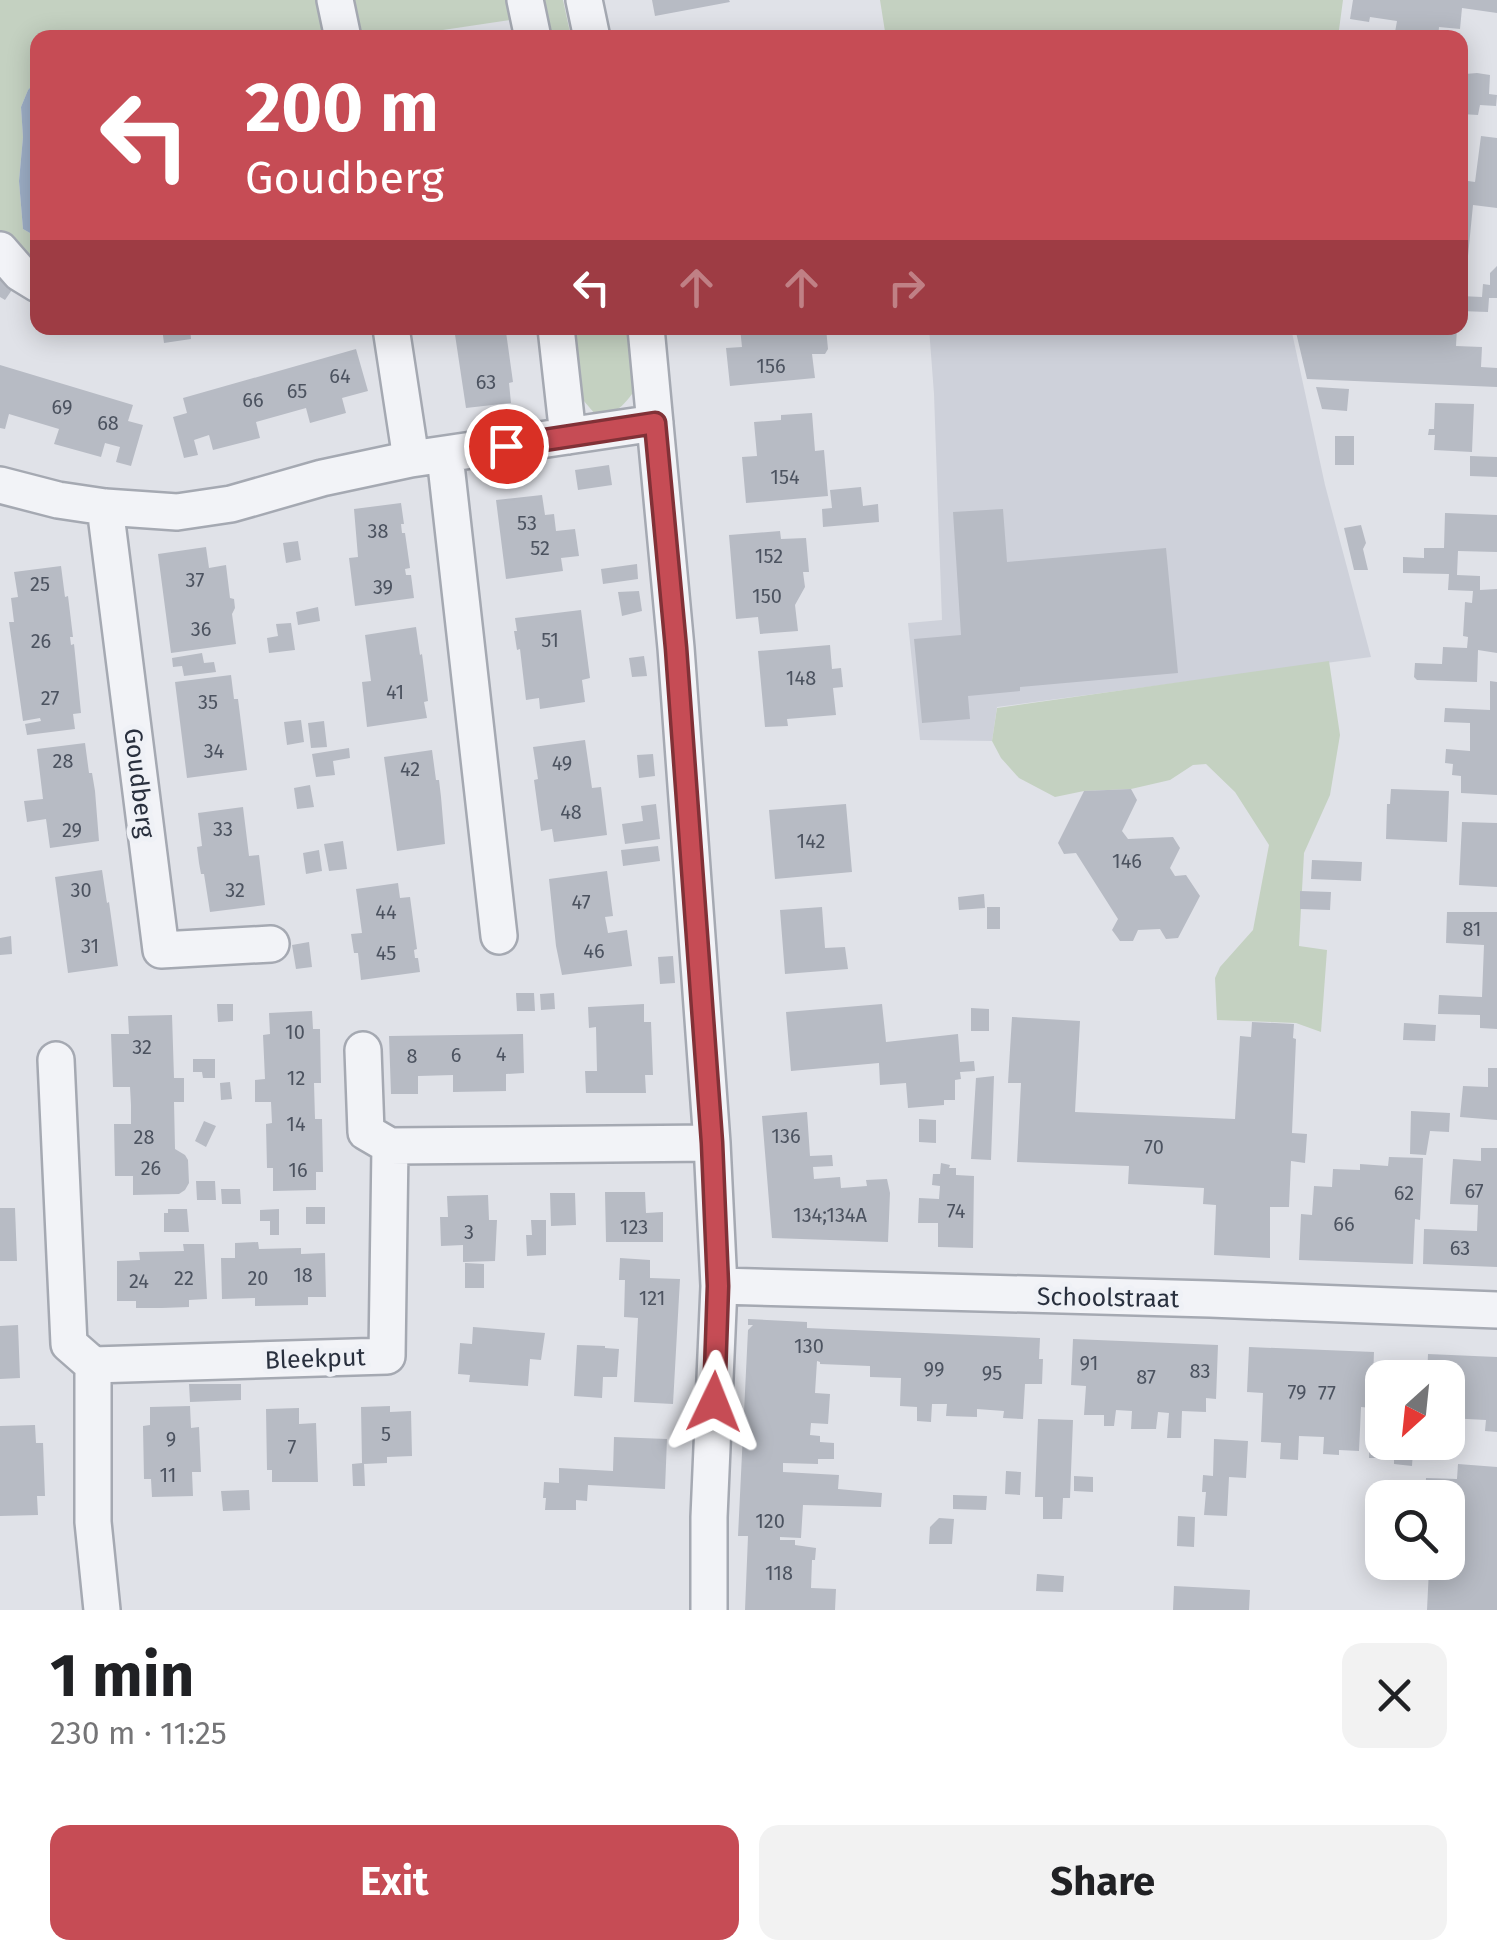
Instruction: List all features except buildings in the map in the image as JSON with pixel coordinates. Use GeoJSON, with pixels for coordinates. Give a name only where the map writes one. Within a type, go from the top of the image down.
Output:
{"type":"FeatureCollection","features":[{"type":"Feature","properties":{"kind":"street"},"geometry":{"type":"LineString","coordinates":[[335,0],[341,30]]}},
{"type":"Feature","properties":{"kind":"street"},"geometry":{"type":"LineString","coordinates":[[525,0],[531,30]]}},
{"type":"Feature","properties":{"kind":"street"},"geometry":{"type":"LineString","coordinates":[[584,0],[590,30]]}},
{"type":"Feature","properties":{"kind":"street"},"geometry":{"type":"LineString","coordinates":[[0,250],[30,279]]}},
{"type":"Feature","properties":{"kind":"street"},"geometry":{"type":"LineString","coordinates":[[391,335],[428,457],[498,936]]}},
{"type":"Feature","properties":{"kind":"street"},"geometry":{"type":"LineString","coordinates":[[557,335],[568,436]]}},
{"type":"Feature","properties":{"kind":"street"},"geometry":{"type":"LineString","coordinates":[[647,335],[676,648],[712,1143],[718,1286],[708,1610]]}},
{"type":"Feature","properties":{"kind":"street"},"geometry":{"type":"LineString","coordinates":[[0,485],[58,500],[177,512],[232,504],[322,478],[428,457],[655,423]]}},
{"type":"Feature","properties":{"kind":"street","name":"Goudberg"},"geometry":{"type":"LineString","coordinates":[[105,507],[162,950],[271,944]]}},
{"type":"Feature","properties":{"kind":"street"},"geometry":{"type":"LineString","coordinates":[[364,1050],[366,1132],[390,1146],[712,1143]]}},
{"type":"Feature","properties":{"kind":"street"},"geometry":{"type":"LineString","coordinates":[[56,1060],[69,1344],[93,1366],[94,1522],[102,1610]]}},
{"type":"Feature","properties":{"kind":"street","name":"Bleekput"},"geometry":{"type":"LineString","coordinates":[[93,1366],[387,1356],[390,1146]]}},
{"type":"Feature","properties":{"kind":"street","name":"Schoolstraat"},"geometry":{"type":"LineString","coordinates":[[718,1286],[1497,1310]]}},
{"type":"Feature","properties":{"kind":"shaded area"},"geometry":{"type":"Polygon","coordinates":[[[930,335],[1293,335],[1325,485],[1371,657],[997,707],[992,741],[920,740],[908,623],[942,620],[930,335]]]}},
{"type":"Feature","properties":{"kind":"green space"},"geometry":{"type":"Polygon","coordinates":[[[0,0],[325,0],[331,30],[30,30],[30,88],[21,107],[19,181],[23,229],[30,233],[30,262],[0,234],[0,0]]]}},
{"type":"Feature","properties":{"kind":"green space"},"geometry":{"type":"Polygon","coordinates":[[[348,0],[506,0],[510,20],[443,30],[354,30],[348,0]]]}},
{"type":"Feature","properties":{"kind":"green space"},"geometry":{"type":"Polygon","coordinates":[[[539,0],[563,0],[569,30],[545,30],[539,0]]]}},
{"type":"Feature","properties":{"kind":"green space"},"geometry":{"type":"Polygon","coordinates":[[[880,0],[1343,0],[1339,30],[885,30],[880,0]]]}},
{"type":"Feature","properties":{"kind":"green space"},"geometry":{"type":"Polygon","coordinates":[[[570,335],[630,335],[635,390],[623,405],[614,412],[595,414],[578,394],[570,335]]]}},
{"type":"Feature","properties":{"kind":"green space"},"geometry":{"type":"Polygon","coordinates":[[[1329,661],[1340,735],[1330,795],[1304,853],[1299,946],[1327,950],[1321,1032],[1296,1023],[1217,1020],[1215,978],[1253,930],[1269,845],[1235,792],[1206,764],[1193,765],[1170,780],[1131,789],[1055,797],[1019,778],[1001,758],[992,741],[997,708],[1329,661]]]}},
{"type":"Feature","properties":{"kind":"water"},"geometry":{"type":"Polygon","coordinates":[[[28,90],[30,233],[23,229],[19,181],[21,107],[28,90]]]}},
{"type":"Feature","properties":{"kind":"route"},"geometry":{"type":"LineString","coordinates":[[506,446],[655,423],[676,648],[712,1143],[718,1286],[714,1402]]}}]}
